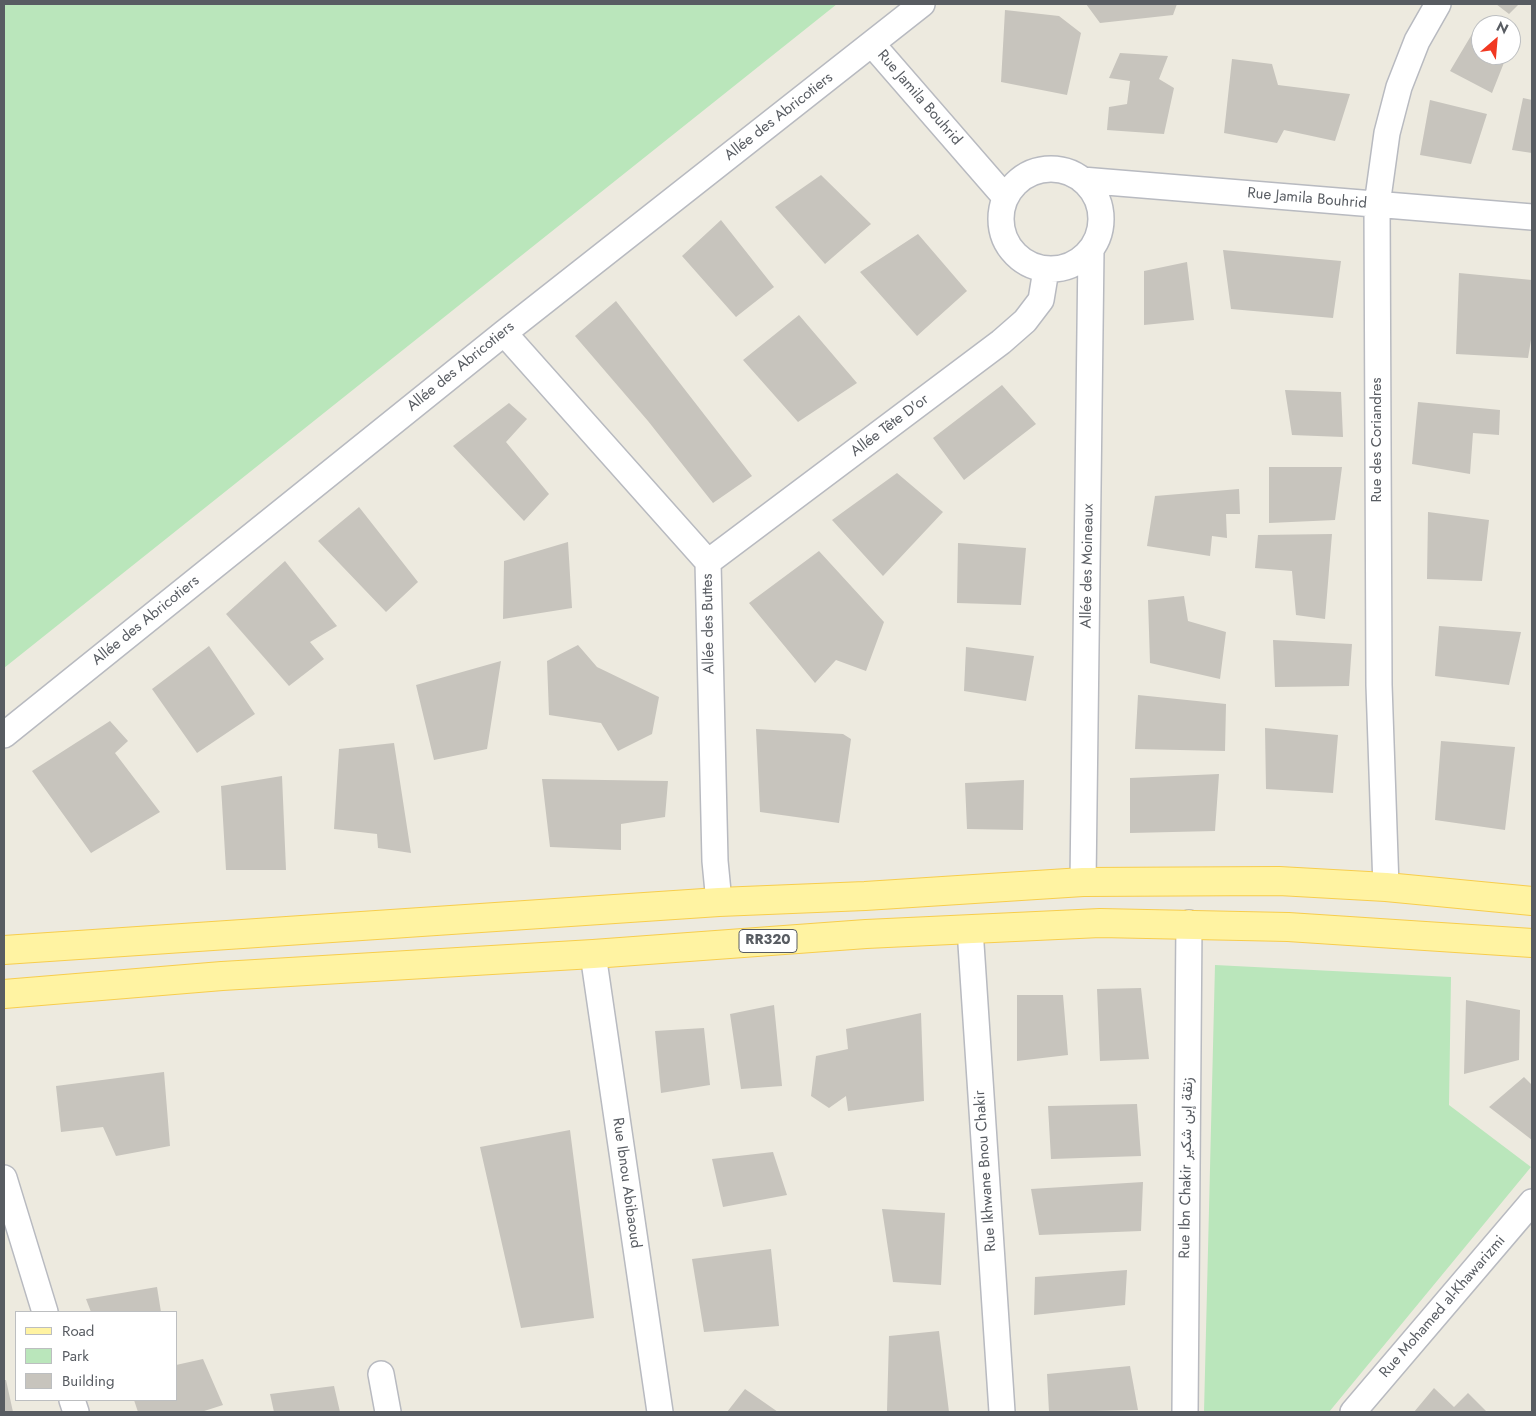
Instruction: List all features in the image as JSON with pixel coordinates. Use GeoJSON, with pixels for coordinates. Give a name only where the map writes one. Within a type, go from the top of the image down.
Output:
{"type":"FeatureCollection","features":[{"type":"Feature","properties":{"kind":"main road"},"geometry":{"type":"LineString","coordinates":[[4,950],[719,902],[865,896],[1083,882],[1279,882],[1386,887],[1532,901]]}},
{"type":"Feature","properties":{"kind":"main road","name":"RR320"},"geometry":{"type":"LineString","coordinates":[[4,994],[222,976],[970,929],[1100,923],[1189,923],[1394,932],[1532,943]]}},
{"type":"Feature","properties":{"kind":"street","name":"Allée des Abricotiers"},"geometry":{"type":"LineString","coordinates":[[4,736],[504,333],[922,4]]}},
{"type":"Feature","properties":{"kind":"street","name":"Rue des Coriandres"},"geometry":{"type":"LineString","coordinates":[[1386,887],[1378,685],[1377,205],[1387,133],[1399,88],[1418,41],[1438,4]]}},
{"type":"Feature","properties":{"kind":"street","name":"Rue Jamila Bouhrid"},"geometry":{"type":"LineString","coordinates":[[872,44],[1005,197]]}},
{"type":"Feature","properties":{"kind":"street"},"geometry":{"type":"LineString","coordinates":[[1054,169],[1069,172],[1082,180],[1092,191],[1099,205],[1101,221],[1099,236],[1091,250],[1079,261],[1063,268],[1046,270],[1030,266],[1017,256],[1007,244],[1001,229],[1000,213],[1005,197],[1014,185],[1026,176],[1039,171],[1054,169]]}},
{"type":"Feature","properties":{"kind":"street","name":"Rue Jamila Bouhrid"},"geometry":{"type":"LineString","coordinates":[[1082,180],[1532,217]]}},
{"type":"Feature","properties":{"kind":"street","name":"Allée des Moineaux"},"geometry":{"type":"LineString","coordinates":[[1083,882],[1091,250]]}},
{"type":"Feature","properties":{"kind":"street","name":"Allée Tête D'or"},"geometry":{"type":"LineString","coordinates":[[708,562],[1001,342],[1025,321],[1041,300],[1046,270]]}},
{"type":"Feature","properties":{"kind":"street","name":"Allée des Buttes"},"geometry":{"type":"LineString","coordinates":[[504,333],[708,562],[715,861],[719,902]]}},
{"type":"Feature","properties":{"kind":"street","name":"Rue Ibn Chakir زنقة إبن شكير"},"geometry":{"type":"LineString","coordinates":[[1185,1412],[1189,923]]}},
{"type":"Feature","properties":{"kind":"street","name":"Rue Ikhwane Bnou Chakir"},"geometry":{"type":"LineString","coordinates":[[970,929],[1002,1412]]}},
{"type":"Feature","properties":{"kind":"street","name":"Rue Ibnou Abibaoud"},"geometry":{"type":"LineString","coordinates":[[594,954],[660,1412]]}},
{"type":"Feature","properties":{"kind":"street"},"geometry":{"type":"LineString","coordinates":[[4,1178],[45,1311]]}},
{"type":"Feature","properties":{"kind":"street","name":"Rue Mohamed al-Khawarizmi"},"geometry":{"type":"LineString","coordinates":[[1353,1412],[1532,1202]]}},
{"type":"Feature","properties":{"kind":"street"},"geometry":{"type":"LineString","coordinates":[[382,1374],[388,1412]]}},
{"type":"Feature","properties":{"kind":"green space"},"geometry":{"type":"Polygon","coordinates":[[[4,4],[837,4],[4,668],[4,4]]]}},
{"type":"Feature","properties":{"kind":"green space"},"geometry":{"type":"Polygon","coordinates":[[[1215,965],[1451,977],[1449,1105],[1531,1167],[1329,1412],[1204,1412],[1215,965]]]}},
{"type":"Feature","properties":{"kind":"building"},"geometry":{"type":"Polygon","coordinates":[[[1086,4],[1177,4],[1173,15],[1100,23],[1086,4]]]}},
{"type":"Feature","properties":{"kind":"building"},"geometry":{"type":"Polygon","coordinates":[[[1496,4],[1519,4],[1509,14],[1496,4]]]}},
{"type":"Feature","properties":{"kind":"building"},"geometry":{"type":"Polygon","coordinates":[[[1005,10],[1059,16],[1081,33],[1067,95],[1001,82],[1005,10]]]}},
{"type":"Feature","properties":{"kind":"building"},"geometry":{"type":"Polygon","coordinates":[[[1471,36],[1471,65],[1503,65],[1492,93],[1450,71],[1471,36]]]}},
{"type":"Feature","properties":{"kind":"building"},"geometry":{"type":"Polygon","coordinates":[[[1120,53],[1168,56],[1159,79],[1174,88],[1164,134],[1107,130],[1109,107],[1127,104],[1130,81],[1109,78],[1120,53]]]}},
{"type":"Feature","properties":{"kind":"building"},"geometry":{"type":"Polygon","coordinates":[[[1232,59],[1272,64],[1278,85],[1350,94],[1335,141],[1284,130],[1277,143],[1224,133],[1232,59]]]}},
{"type":"Feature","properties":{"kind":"building"},"geometry":{"type":"Polygon","coordinates":[[[1523,98],[1532,100],[1532,153],[1512,150],[1523,98]]]}},
{"type":"Feature","properties":{"kind":"building"},"geometry":{"type":"Polygon","coordinates":[[[1430,100],[1487,114],[1471,164],[1420,155],[1430,100]]]}},
{"type":"Feature","properties":{"kind":"building"},"geometry":{"type":"Polygon","coordinates":[[[821,175],[871,224],[825,264],[775,207],[821,175]]]}},
{"type":"Feature","properties":{"kind":"building"},"geometry":{"type":"Polygon","coordinates":[[[721,220],[774,287],[736,317],[682,256],[721,220]]]}},
{"type":"Feature","properties":{"kind":"building"},"geometry":{"type":"Polygon","coordinates":[[[918,234],[967,291],[917,336],[860,272],[918,234]]]}},
{"type":"Feature","properties":{"kind":"building"},"geometry":{"type":"Polygon","coordinates":[[[1223,250],[1341,261],[1333,318],[1231,309],[1223,250]]]}},
{"type":"Feature","properties":{"kind":"building"},"geometry":{"type":"Polygon","coordinates":[[[1187,262],[1194,320],[1144,325],[1144,271],[1187,262]]]}},
{"type":"Feature","properties":{"kind":"building"},"geometry":{"type":"Polygon","coordinates":[[[1459,273],[1532,280],[1532,334],[1528,358],[1456,354],[1459,273]]]}},
{"type":"Feature","properties":{"kind":"building"},"geometry":{"type":"Polygon","coordinates":[[[616,301],[752,476],[713,503],[648,421],[575,336],[616,301]]]}},
{"type":"Feature","properties":{"kind":"building"},"geometry":{"type":"Polygon","coordinates":[[[799,315],[857,383],[798,422],[743,360],[799,315]]]}},
{"type":"Feature","properties":{"kind":"building"},"geometry":{"type":"Polygon","coordinates":[[[1002,385],[1036,424],[964,480],[933,438],[1002,385]]]}},
{"type":"Feature","properties":{"kind":"building"},"geometry":{"type":"Polygon","coordinates":[[[1285,390],[1341,392],[1343,437],[1292,435],[1285,390]]]}},
{"type":"Feature","properties":{"kind":"building"},"geometry":{"type":"Polygon","coordinates":[[[1418,402],[1500,410],[1499,435],[1473,433],[1470,474],[1412,464],[1418,402]]]}},
{"type":"Feature","properties":{"kind":"building"},"geometry":{"type":"Polygon","coordinates":[[[509,403],[527,419],[506,442],[549,494],[524,521],[453,446],[509,403]]]}},
{"type":"Feature","properties":{"kind":"building"},"geometry":{"type":"Polygon","coordinates":[[[1269,467],[1342,467],[1335,520],[1269,523],[1269,467]]]}},
{"type":"Feature","properties":{"kind":"building"},"geometry":{"type":"Polygon","coordinates":[[[897,473],[943,512],[883,576],[832,520],[897,473]]]}},
{"type":"Feature","properties":{"kind":"building"},"geometry":{"type":"Polygon","coordinates":[[[1239,489],[1240,514],[1226,514],[1227,538],[1212,536],[1210,556],[1147,546],[1155,496],[1239,489]]]}},
{"type":"Feature","properties":{"kind":"building"},"geometry":{"type":"Polygon","coordinates":[[[359,507],[418,582],[386,612],[318,541],[359,507]]]}},
{"type":"Feature","properties":{"kind":"building"},"geometry":{"type":"Polygon","coordinates":[[[1428,512],[1489,520],[1482,581],[1427,579],[1428,512]]]}},
{"type":"Feature","properties":{"kind":"building"},"geometry":{"type":"Polygon","coordinates":[[[1332,534],[1325,619],[1296,615],[1292,571],[1255,568],[1258,535],[1332,534]]]}},
{"type":"Feature","properties":{"kind":"building"},"geometry":{"type":"Polygon","coordinates":[[[568,542],[572,608],[503,619],[504,561],[568,542]]]}},
{"type":"Feature","properties":{"kind":"building"},"geometry":{"type":"Polygon","coordinates":[[[958,543],[1026,548],[1021,605],[957,603],[958,543]]]}},
{"type":"Feature","properties":{"kind":"building"},"geometry":{"type":"Polygon","coordinates":[[[819,551],[884,622],[866,671],[836,660],[815,683],[749,603],[819,551]]]}},
{"type":"Feature","properties":{"kind":"building"},"geometry":{"type":"Polygon","coordinates":[[[285,561],[337,626],[310,642],[324,659],[289,686],[226,614],[285,561]]]}},
{"type":"Feature","properties":{"kind":"building"},"geometry":{"type":"Polygon","coordinates":[[[1184,596],[1188,621],[1226,632],[1220,679],[1150,663],[1148,600],[1184,596]]]}},
{"type":"Feature","properties":{"kind":"building"},"geometry":{"type":"Polygon","coordinates":[[[1439,626],[1521,632],[1509,685],[1435,676],[1439,626]]]}},
{"type":"Feature","properties":{"kind":"building"},"geometry":{"type":"Polygon","coordinates":[[[1273,640],[1352,644],[1349,686],[1275,687],[1273,640]]]}},
{"type":"Feature","properties":{"kind":"building"},"geometry":{"type":"Polygon","coordinates":[[[578,645],[597,667],[659,697],[652,734],[618,751],[601,723],[549,715],[547,661],[578,645]]]}},
{"type":"Feature","properties":{"kind":"building"},"geometry":{"type":"Polygon","coordinates":[[[209,646],[255,714],[197,753],[152,689],[209,646]]]}},
{"type":"Feature","properties":{"kind":"building"},"geometry":{"type":"Polygon","coordinates":[[[966,647],[1034,656],[1026,701],[964,691],[966,647]]]}},
{"type":"Feature","properties":{"kind":"building"},"geometry":{"type":"Polygon","coordinates":[[[501,661],[487,749],[434,760],[416,685],[501,661]]]}},
{"type":"Feature","properties":{"kind":"building"},"geometry":{"type":"Polygon","coordinates":[[[1138,695],[1226,704],[1225,751],[1135,749],[1138,695]]]}},
{"type":"Feature","properties":{"kind":"building"},"geometry":{"type":"Polygon","coordinates":[[[110,721],[128,741],[115,753],[160,812],[91,853],[32,771],[110,721]]]}},
{"type":"Feature","properties":{"kind":"building"},"geometry":{"type":"Polygon","coordinates":[[[1265,728],[1338,735],[1333,793],[1266,789],[1265,728]]]}},
{"type":"Feature","properties":{"kind":"building"},"geometry":{"type":"Polygon","coordinates":[[[756,729],[843,734],[851,739],[839,823],[760,812],[756,729]]]}},
{"type":"Feature","properties":{"kind":"building"},"geometry":{"type":"Polygon","coordinates":[[[1441,741],[1515,747],[1505,830],[1435,820],[1441,741]]]}},
{"type":"Feature","properties":{"kind":"building"},"geometry":{"type":"Polygon","coordinates":[[[394,743],[411,853],[378,848],[377,834],[334,829],[339,749],[394,743]]]}},
{"type":"Feature","properties":{"kind":"building"},"geometry":{"type":"Polygon","coordinates":[[[1219,774],[1215,831],[1130,833],[1130,778],[1219,774]]]}},
{"type":"Feature","properties":{"kind":"building"},"geometry":{"type":"Polygon","coordinates":[[[282,776],[286,870],[226,870],[221,786],[282,776]]]}},
{"type":"Feature","properties":{"kind":"building"},"geometry":{"type":"Polygon","coordinates":[[[542,779],[668,781],[665,817],[621,824],[621,850],[550,847],[542,779]]]}},
{"type":"Feature","properties":{"kind":"building"},"geometry":{"type":"Polygon","coordinates":[[[1024,780],[1023,830],[967,829],[965,783],[1024,780]]]}},
{"type":"Feature","properties":{"kind":"building"},"geometry":{"type":"Polygon","coordinates":[[[1141,988],[1149,1059],[1100,1061],[1097,989],[1141,988]]]}},
{"type":"Feature","properties":{"kind":"building"},"geometry":{"type":"Polygon","coordinates":[[[1017,995],[1063,995],[1068,1055],[1017,1061],[1017,995]]]}},
{"type":"Feature","properties":{"kind":"building"},"geometry":{"type":"Polygon","coordinates":[[[1466,1000],[1520,1010],[1519,1060],[1464,1074],[1466,1000]]]}},
{"type":"Feature","properties":{"kind":"building"},"geometry":{"type":"Polygon","coordinates":[[[774,1005],[782,1086],[741,1089],[730,1014],[774,1005]]]}},
{"type":"Feature","properties":{"kind":"building"},"geometry":{"type":"Polygon","coordinates":[[[921,1013],[924,1101],[848,1111],[846,1096],[829,1108],[811,1096],[816,1056],[848,1049],[846,1029],[921,1013]]]}},
{"type":"Feature","properties":{"kind":"building"},"geometry":{"type":"Polygon","coordinates":[[[704,1028],[710,1085],[661,1093],[655,1031],[704,1028]]]}},
{"type":"Feature","properties":{"kind":"building"},"geometry":{"type":"Polygon","coordinates":[[[164,1072],[170,1146],[116,1156],[103,1127],[61,1132],[56,1086],[164,1072]]]}},
{"type":"Feature","properties":{"kind":"building"},"geometry":{"type":"Polygon","coordinates":[[[1524,1077],[1532,1085],[1532,1140],[1489,1107],[1524,1077]]]}},
{"type":"Feature","properties":{"kind":"building"},"geometry":{"type":"Polygon","coordinates":[[[1137,1104],[1141,1156],[1051,1159],[1048,1106],[1137,1104]]]}},
{"type":"Feature","properties":{"kind":"building"},"geometry":{"type":"Polygon","coordinates":[[[570,1130],[594,1318],[521,1328],[480,1147],[570,1130]]]}},
{"type":"Feature","properties":{"kind":"building"},"geometry":{"type":"Polygon","coordinates":[[[773,1152],[787,1195],[723,1207],[712,1159],[773,1152]]]}},
{"type":"Feature","properties":{"kind":"building"},"geometry":{"type":"Polygon","coordinates":[[[1143,1182],[1141,1231],[1039,1235],[1031,1189],[1143,1182]]]}},
{"type":"Feature","properties":{"kind":"building"},"geometry":{"type":"Polygon","coordinates":[[[882,1209],[945,1213],[941,1285],[893,1282],[882,1209]]]}},
{"type":"Feature","properties":{"kind":"building"},"geometry":{"type":"Polygon","coordinates":[[[771,1249],[779,1326],[704,1332],[692,1259],[771,1249]]]}},
{"type":"Feature","properties":{"kind":"building"},"geometry":{"type":"Polygon","coordinates":[[[1127,1270],[1125,1305],[1034,1315],[1035,1277],[1127,1270]]]}},
{"type":"Feature","properties":{"kind":"building"},"geometry":{"type":"Polygon","coordinates":[[[157,1287],[161,1311],[91,1311],[86,1299],[157,1287]]]}},
{"type":"Feature","properties":{"kind":"building"},"geometry":{"type":"Polygon","coordinates":[[[939,1331],[949,1412],[887,1411],[889,1336],[939,1331]]]}},
{"type":"Feature","properties":{"kind":"building"},"geometry":{"type":"Polygon","coordinates":[[[203,1359],[223,1405],[201,1412],[138,1412],[134,1401],[178,1401],[178,1365],[203,1359]]]}},
{"type":"Feature","properties":{"kind":"building"},"geometry":{"type":"Polygon","coordinates":[[[1130,1366],[1138,1410],[1049,1412],[1047,1374],[1130,1366]]]}},
{"type":"Feature","properties":{"kind":"building"},"geometry":{"type":"Polygon","coordinates":[[[4,1380],[6,1380],[13,1412],[4,1412],[4,1380]]]}},
{"type":"Feature","properties":{"kind":"building"},"geometry":{"type":"Polygon","coordinates":[[[334,1386],[340,1412],[274,1412],[270,1394],[334,1386]]]}},
{"type":"Feature","properties":{"kind":"building"},"geometry":{"type":"Polygon","coordinates":[[[1434,1388],[1454,1407],[1468,1393],[1487,1412],[1414,1412],[1434,1388]]]}},
{"type":"Feature","properties":{"kind":"building"},"geometry":{"type":"Polygon","coordinates":[[[745,1389],[778,1412],[727,1412],[745,1389]]]}}]}
